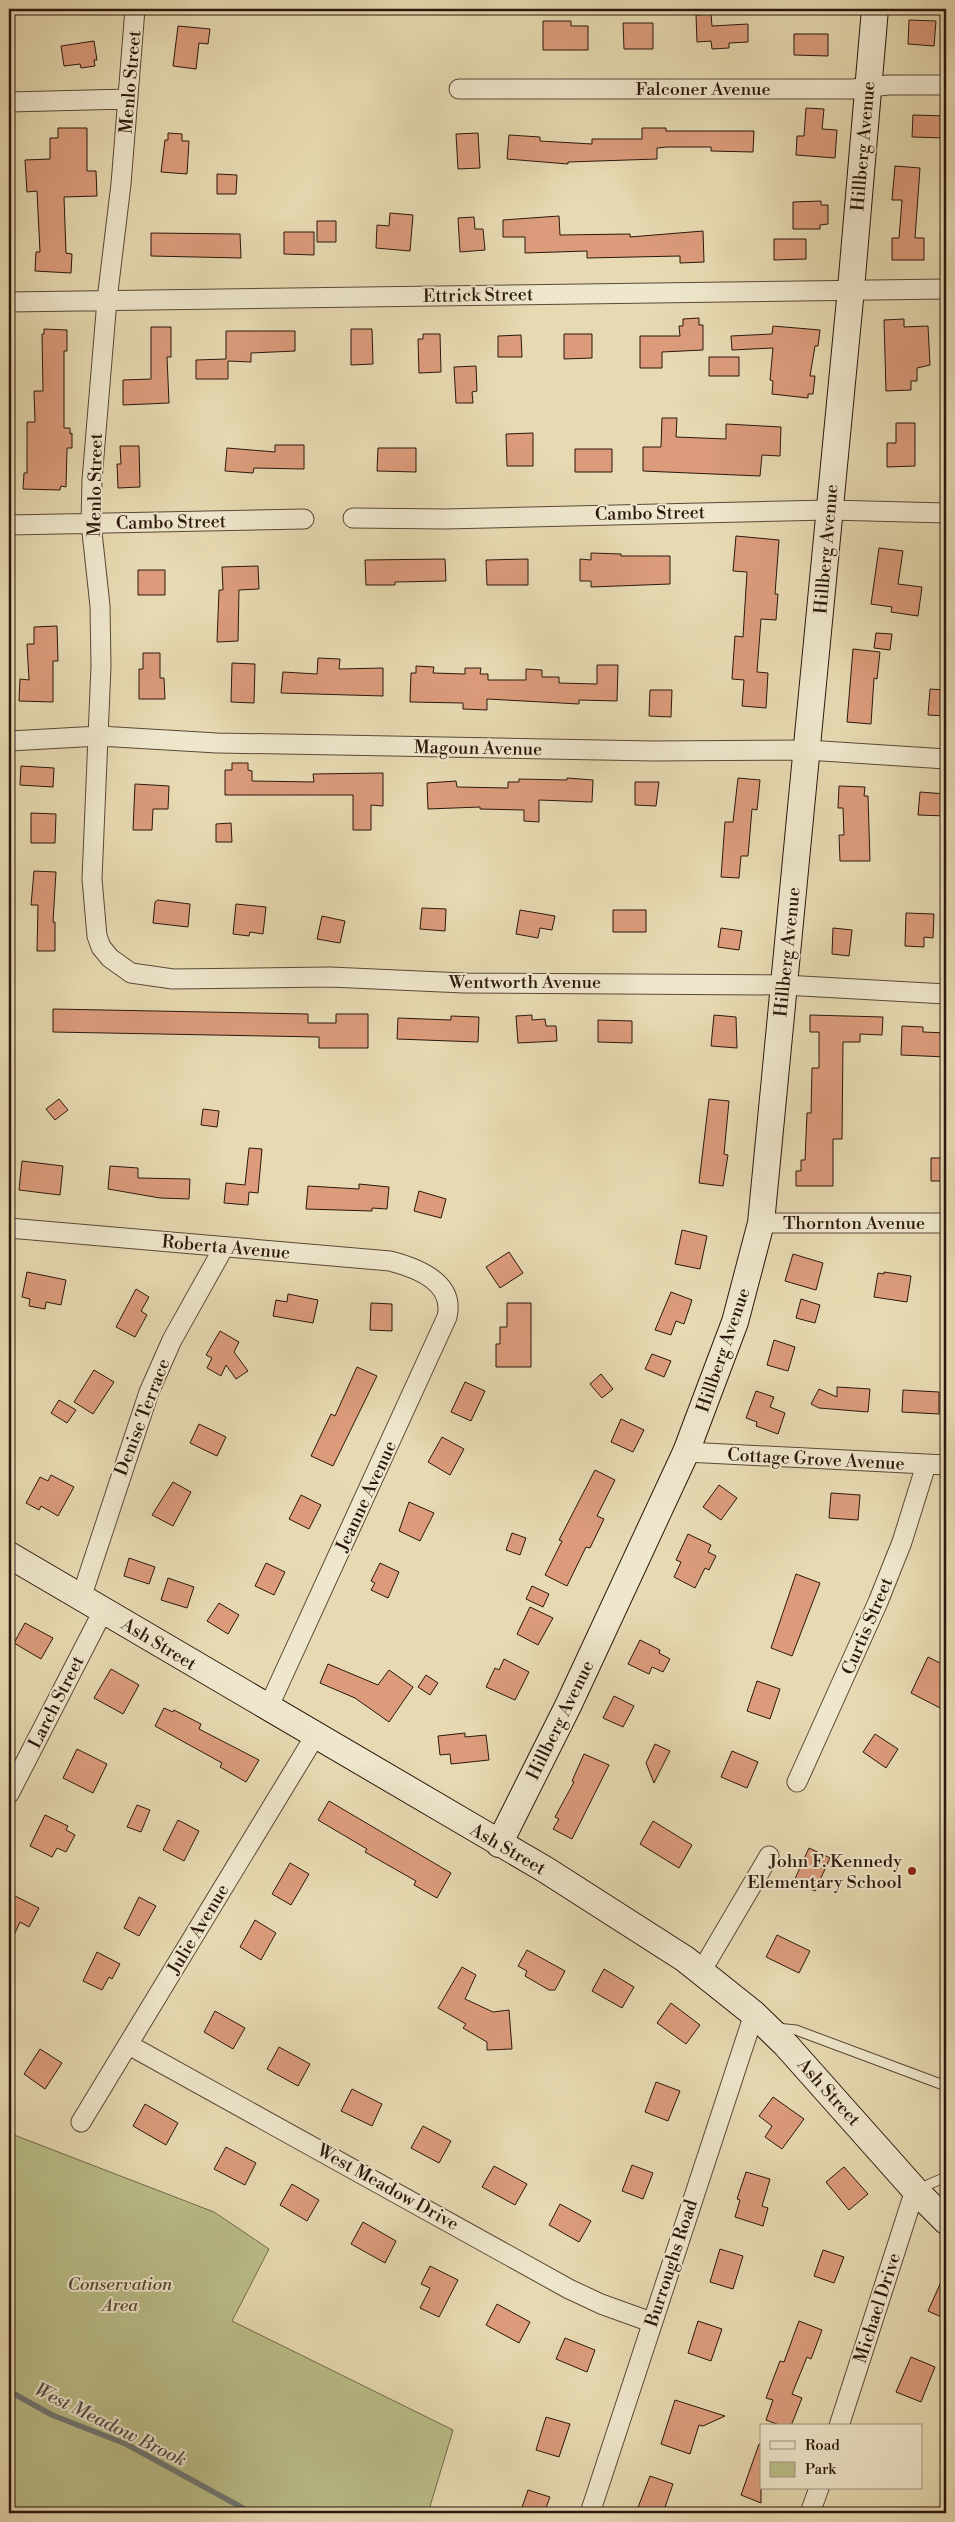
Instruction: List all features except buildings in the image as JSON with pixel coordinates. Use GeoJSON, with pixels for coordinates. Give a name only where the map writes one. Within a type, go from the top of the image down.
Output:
{"type":"FeatureCollection","features":[{"type":"Feature","properties":{"kind":"street","name":"Menlo Street"},"geometry":{"type":"LineString","coordinates":[[110,958],[97,936],[92,879],[99,736],[101,631],[91,523],[92,480],[107,300],[118,216],[135,9]]}},
{"type":"Feature","properties":{"kind":"street","name":"Hillberg Avenue"},"geometry":{"type":"LineString","coordinates":[[499,1844],[561,1721],[686,1452],[735,1322],[761,1223],[851,289],[875,9]]}},
{"type":"Feature","properties":{"kind":"street","name":"Falconer Avenue"},"geometry":{"type":"LineString","coordinates":[[459,89],[946,85]]}},
{"type":"Feature","properties":{"kind":"street"},"geometry":{"type":"LineString","coordinates":[[9,102],[128,99]]}},
{"type":"Feature","properties":{"kind":"street","name":"Ettrick Street"},"geometry":{"type":"LineString","coordinates":[[9,302],[946,289]]}},
{"type":"Feature","properties":{"kind":"street","name":"Cambo Street"},"geometry":{"type":"LineString","coordinates":[[353,518],[445,519],[829,510],[946,514]]}},
{"type":"Feature","properties":{"kind":"street","name":"Cambo Street"},"geometry":{"type":"LineString","coordinates":[[9,525],[304,519]]}},
{"type":"Feature","properties":{"kind":"street","name":"Magoun Avenue"},"geometry":{"type":"LineString","coordinates":[[10,741],[99,736],[217,743],[653,751],[807,750],[946,759]]}},
{"type":"Feature","properties":{"kind":"street","name":"Wentworth Avenue"},"geometry":{"type":"LineString","coordinates":[[110,958],[132,973],[173,979],[330,977],[464,982],[784,985],[946,994]]}},
{"type":"Feature","properties":{"kind":"street","name":"Thornton Avenue"},"geometry":{"type":"LineString","coordinates":[[761,1223],[946,1223]]}},
{"type":"Feature","properties":{"kind":"street","name":"Roberta Avenue"},"geometry":{"type":"LineString","coordinates":[[9,1228],[390,1261],[414,1267],[438,1284]]}},
{"type":"Feature","properties":{"kind":"street","name":"Denise Terrace"},"geometry":{"type":"LineString","coordinates":[[81,1598],[149,1392],[172,1340],[224,1246]]}},
{"type":"Feature","properties":{"kind":"street","name":"Jeanne Avenue"},"geometry":{"type":"LineString","coordinates":[[268,1708],[448,1317],[450,1307],[447,1298],[438,1284]]}},
{"type":"Feature","properties":{"kind":"street","name":"Cottage Grove Avenue"},"geometry":{"type":"LineString","coordinates":[[686,1452],[946,1465]]}},
{"type":"Feature","properties":{"kind":"street","name":"Curtis Street"},"geometry":{"type":"LineString","coordinates":[[797,1782],[878,1602],[902,1542],[926,1465]]}},
{"type":"Feature","properties":{"kind":"street","name":"Ash Street"},"geometry":{"type":"LineString","coordinates":[[9,1555],[618,1915],[702,1970],[761,2020],[813,2072],[915,2190],[946,2221]]}},
{"type":"Feature","properties":{"kind":"street","name":"Larch Street"},"geometry":{"type":"LineString","coordinates":[[9,1794],[103,1611]]}},
{"type":"Feature","properties":{"kind":"street","name":"Julie Avenue"},"geometry":{"type":"LineString","coordinates":[[81,2122],[315,1736]]}},
{"type":"Feature","properties":{"kind":"street"},"geometry":{"type":"LineString","coordinates":[[702,1970],[769,1856]]}},
{"type":"Feature","properties":{"kind":"street","name":"Burroughs Road"},"geometry":{"type":"LineString","coordinates":[[590,2513],[651,2322],[761,2020]]}},
{"type":"Feature","properties":{"kind":"street","name":"West Meadow Drive"},"geometry":{"type":"LineString","coordinates":[[129,2045],[569,2289],[601,2304],[651,2322]]}},
{"type":"Feature","properties":{"kind":"street","name":"Michael Drive"},"geometry":{"type":"LineString","coordinates":[[840,2424],[915,2190]]}},
{"type":"Feature","properties":{"kind":"street"},"geometry":{"type":"LineString","coordinates":[[810,2513],[817,2490]]}},
{"type":"Feature","properties":{"kind":"lane"},"geometry":{"type":"LineString","coordinates":[[761,2020],[796,2030],[946,2086]]}},
{"type":"Feature","properties":{"kind":"lane"},"geometry":{"type":"LineString","coordinates":[[915,2190],[946,2177]]}},
{"type":"Feature","properties":{"kind":"green space","name":"Conservation Area"},"geometry":{"type":"Polygon","coordinates":[[[9,2133],[214,2212],[269,2249],[232,2321],[453,2430],[428,2513],[9,2513],[9,2133]]]}},
{"type":"Feature","properties":{"kind":"waterway","name":"West Meadow Brook"},"geometry":{"type":"LineString","coordinates":[[9,2391],[52,2415],[126,2444],[252,2513]]}},
{"type":"Feature","properties":{"kind":"place","name":"John F. Kennedy Elementary School"},"geometry":{"type":"Point","coordinates":[912,1871]}}]}
